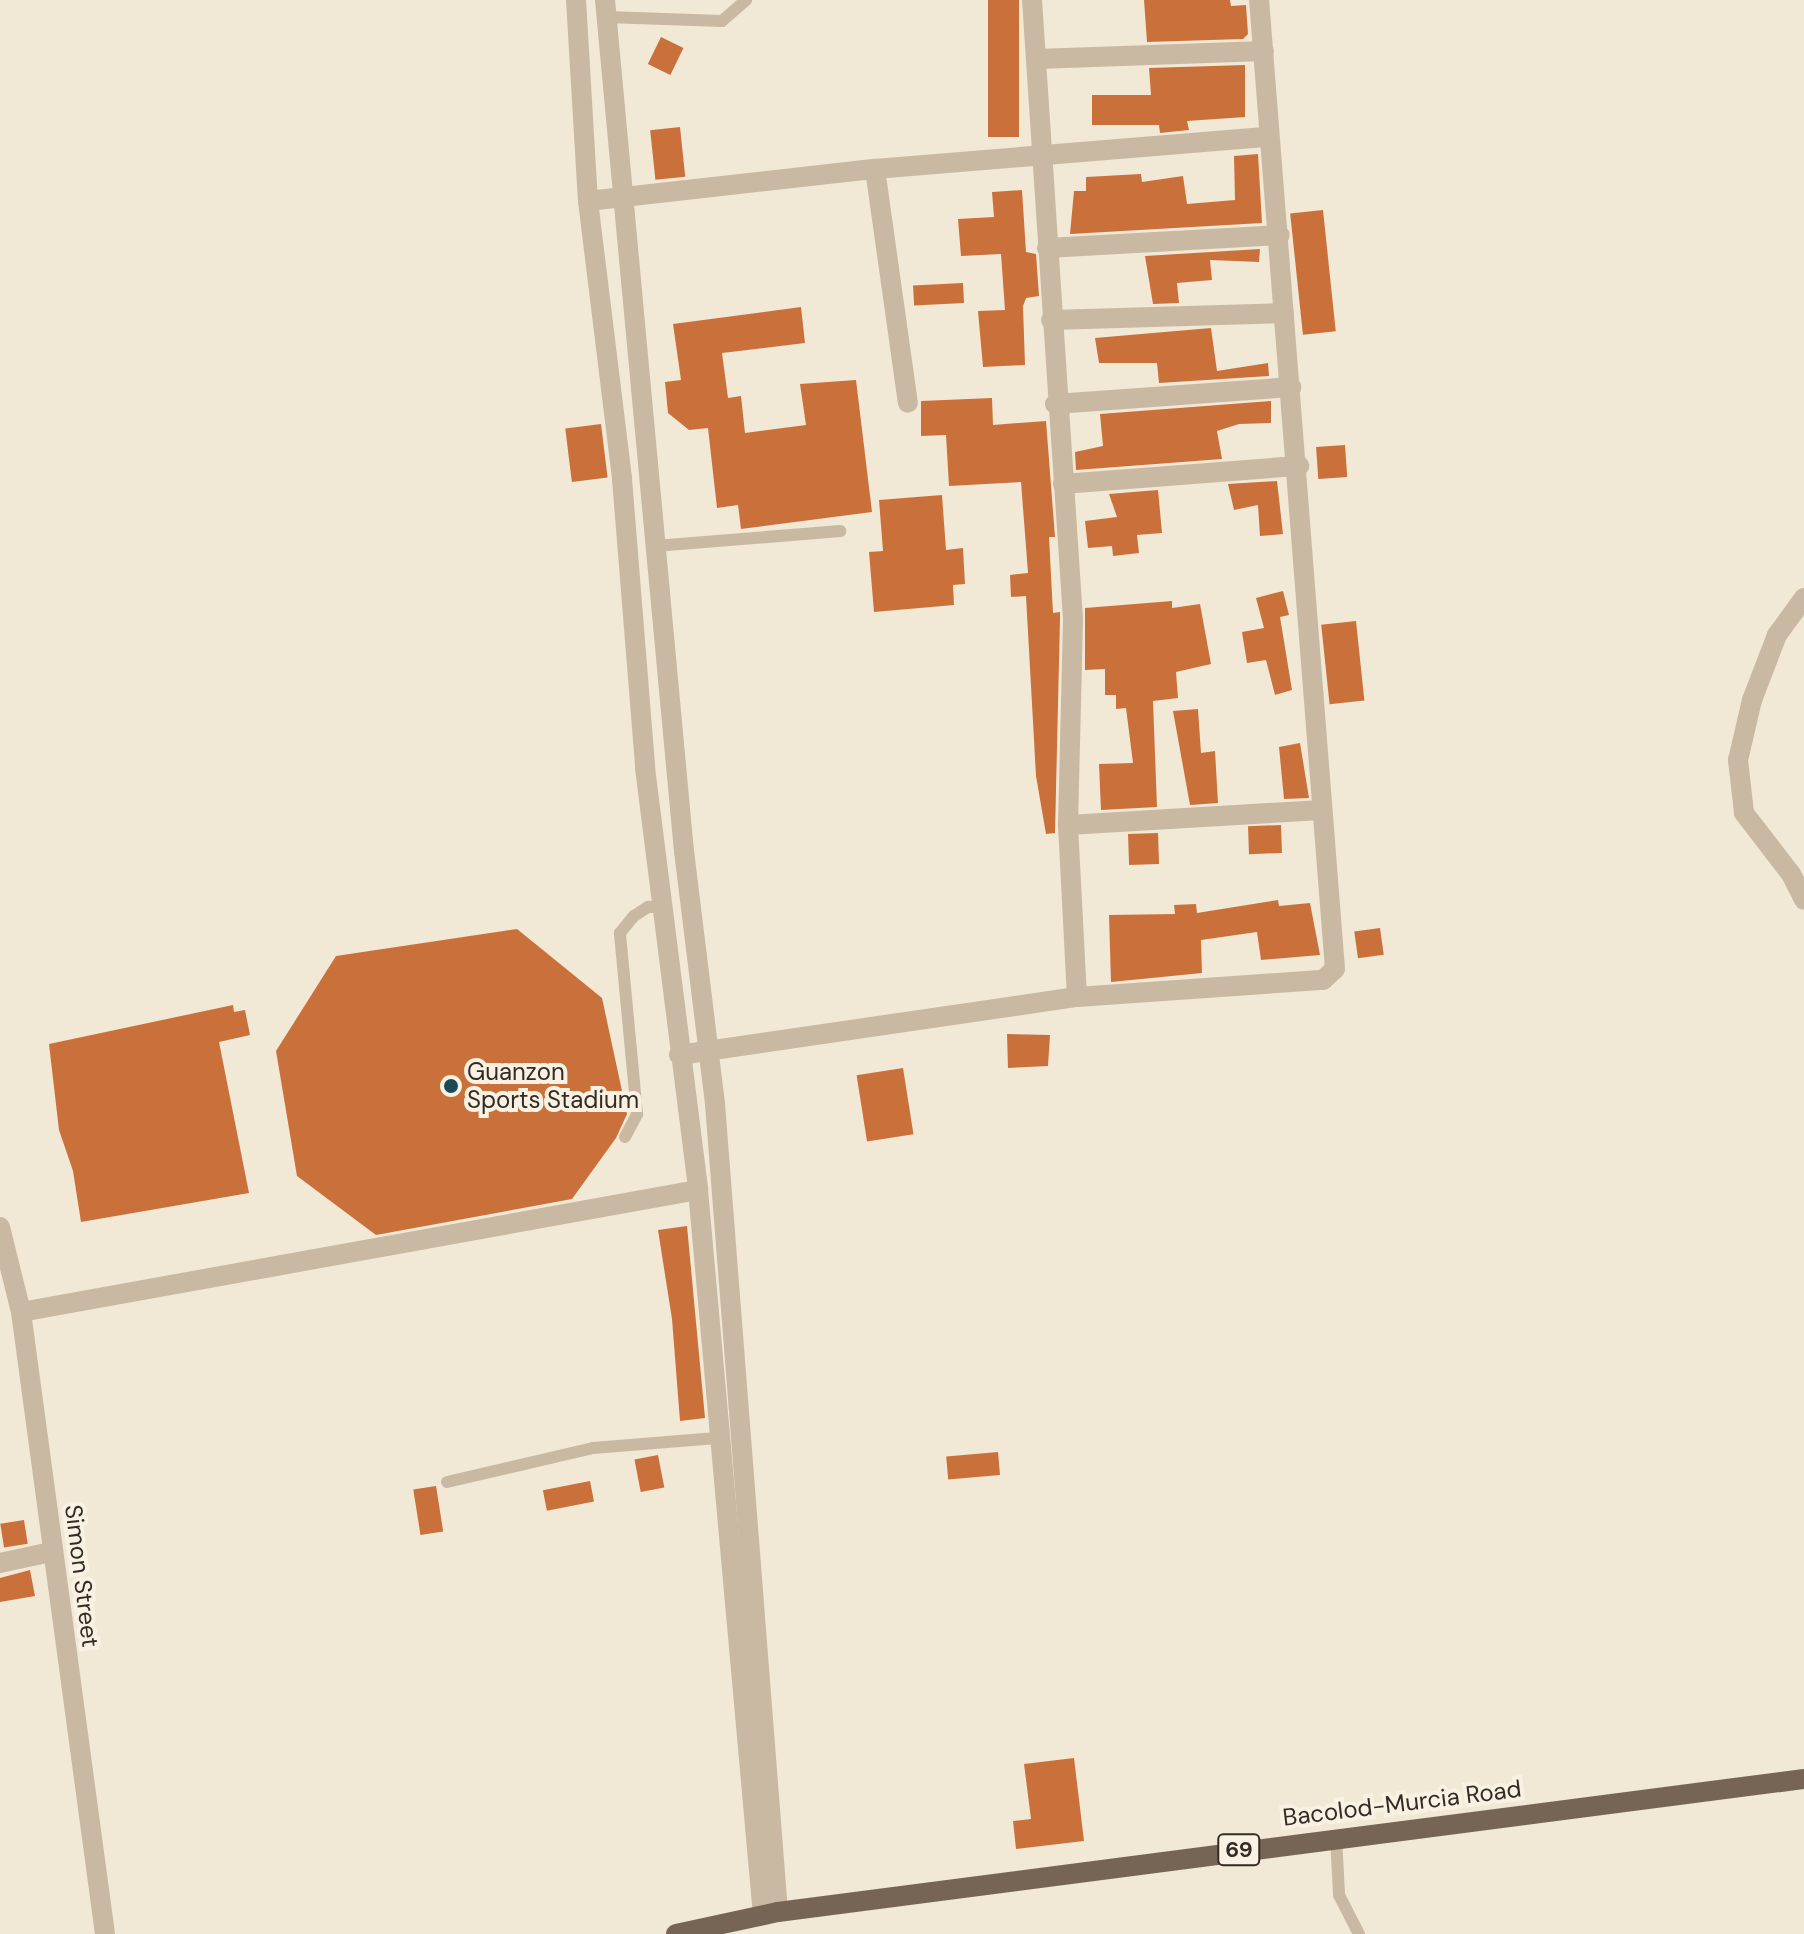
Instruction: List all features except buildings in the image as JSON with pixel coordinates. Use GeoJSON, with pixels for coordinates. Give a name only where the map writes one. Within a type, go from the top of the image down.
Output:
{"type":"FeatureCollection","features":[{"type":"Feature","properties":{"kind":"main road","name":"Bacolod-Murcia Road"},"geometry":{"type":"LineString","coordinates":[[676,1934],[770,1913],[1336,1837],[1804,1779]]}},
{"type":"Feature","properties":{"kind":"street"},"geometry":{"type":"LineString","coordinates":[[576,0],[588,201],[622,479],[662,907],[698,1190],[717,1438],[770,1913]]}},
{"type":"Feature","properties":{"kind":"street"},"geometry":{"type":"LineString","coordinates":[[1032,0],[1055,404],[1073,619],[1068,825],[1077,997]]}},
{"type":"Feature","properties":{"kind":"street"},"geometry":{"type":"LineString","coordinates":[[679,1055],[710,1047],[1077,997],[1323,980],[1335,969],[1318,810],[1299,466],[1284,313],[1280,235],[1268,137],[1259,0]]}},
{"type":"Feature","properties":{"kind":"street"},"geometry":{"type":"LineString","coordinates":[[605,8],[684,851],[710,1047],[742,1465],[770,1913]]}},
{"type":"Feature","properties":{"kind":"street"},"geometry":{"type":"LineString","coordinates":[[1037,59],[1264,51]]}},
{"type":"Feature","properties":{"kind":"street"},"geometry":{"type":"LineString","coordinates":[[588,201],[875,169],[1268,137]]}},
{"type":"Feature","properties":{"kind":"street"},"geometry":{"type":"LineString","coordinates":[[875,169],[908,403]]}},
{"type":"Feature","properties":{"kind":"street"},"geometry":{"type":"LineString","coordinates":[[1047,248],[1280,235]]}},
{"type":"Feature","properties":{"kind":"street"},"geometry":{"type":"LineString","coordinates":[[1051,320],[1284,313]]}},
{"type":"Feature","properties":{"kind":"street"},"geometry":{"type":"LineString","coordinates":[[1055,404],[1291,387]]}},
{"type":"Feature","properties":{"kind":"street"},"geometry":{"type":"LineString","coordinates":[[1063,484],[1299,466]]}},
{"type":"Feature","properties":{"kind":"street"},"geometry":{"type":"LineString","coordinates":[[1804,598],[1777,635],[1752,700],[1738,760],[1744,813],[1791,874],[1804,900]]}},
{"type":"Feature","properties":{"kind":"street"},"geometry":{"type":"LineString","coordinates":[[1068,825],[1318,810]]}},
{"type":"Feature","properties":{"kind":"street"},"geometry":{"type":"LineString","coordinates":[[21,1312],[698,1190]]}},
{"type":"Feature","properties":{"kind":"street","name":"Simon Street"},"geometry":{"type":"LineString","coordinates":[[0,1227],[4,1272],[21,1312],[105,1934]]}},
{"type":"Feature","properties":{"kind":"street"},"geometry":{"type":"LineString","coordinates":[[722,1473],[742,1465]]}},
{"type":"Feature","properties":{"kind":"street"},"geometry":{"type":"LineString","coordinates":[[0,1563],[51,1552]]}},
{"type":"Feature","properties":{"kind":"lane"},"geometry":{"type":"LineString","coordinates":[[605,8],[722,21],[746,0]]}},
{"type":"Feature","properties":{"kind":"lane"},"geometry":{"type":"LineString","coordinates":[[655,546],[840,531]]}},
{"type":"Feature","properties":{"kind":"lane"},"geometry":{"type":"LineString","coordinates":[[625,1137],[637,1114],[620,933],[634,916],[662,907]]}},
{"type":"Feature","properties":{"kind":"lane"},"geometry":{"type":"LineString","coordinates":[[447,1482],[593,1448],[717,1438]]}},
{"type":"Feature","properties":{"kind":"lane"},"geometry":{"type":"LineString","coordinates":[[1336,1837],[1339,1895],[1359,1934]]}},
{"type":"Feature","properties":{"kind":"place","name":"Guanzon Sports Stadium"},"geometry":{"type":"Point","coordinates":[451,1086]}}]}
